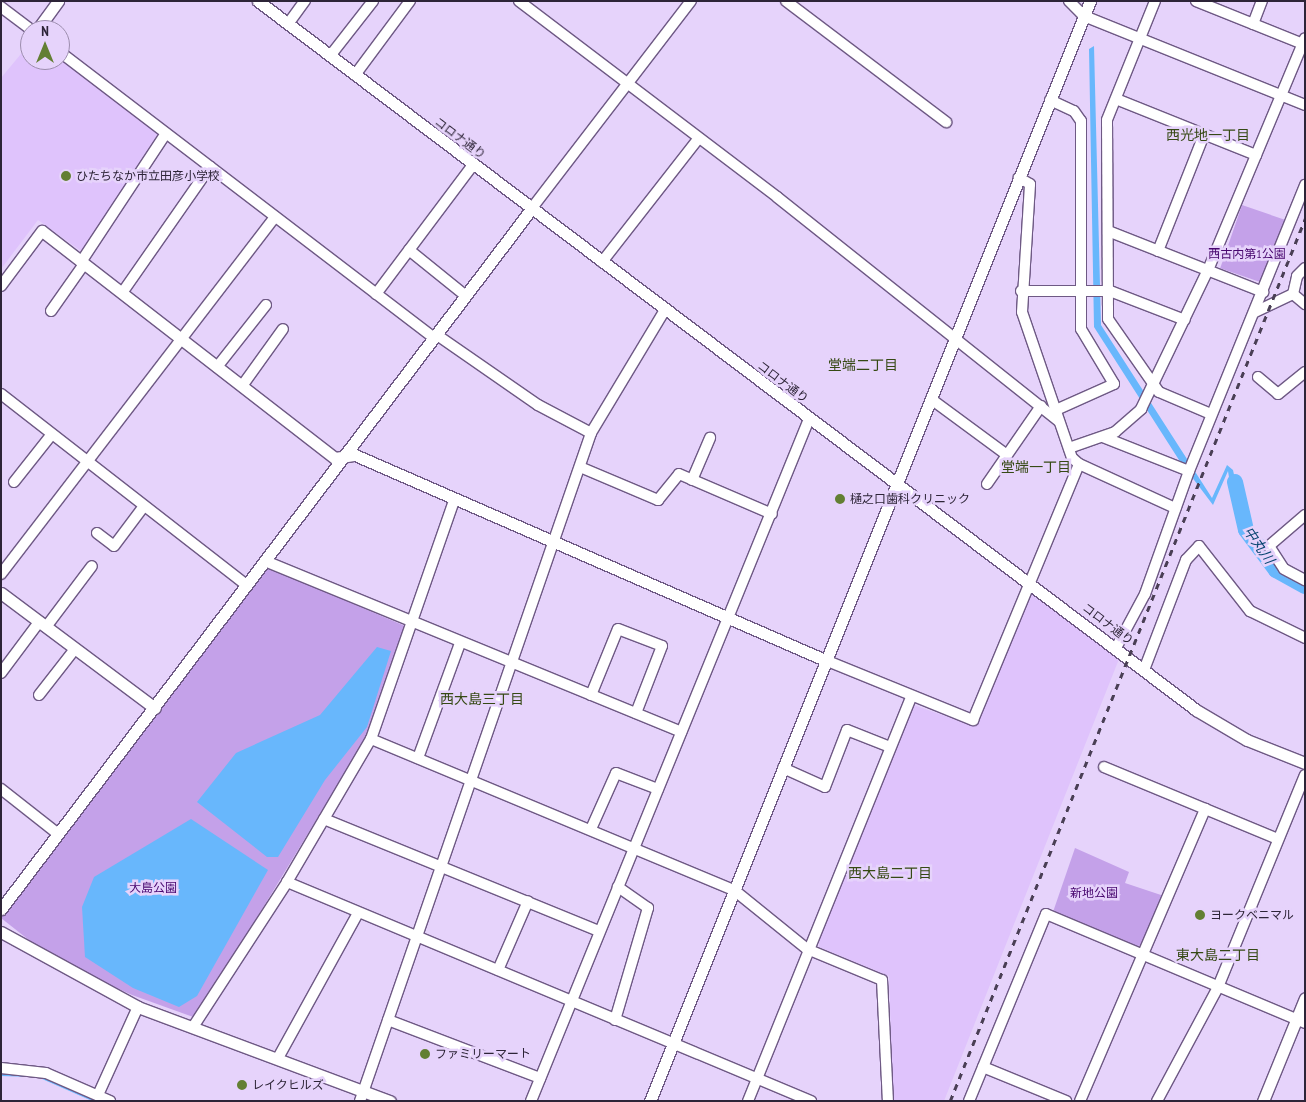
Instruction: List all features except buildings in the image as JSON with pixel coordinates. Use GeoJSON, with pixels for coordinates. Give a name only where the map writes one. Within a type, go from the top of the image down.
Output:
{"type":"FeatureCollection","features":[{"type":"Feature","properties":{"kind":"street"},"geometry":{"type":"LineString","coordinates":[[44,20],[58,1]]}},
{"type":"Feature","properties":{"kind":"street","name":"コロナ通り"},"geometry":{"type":"LineString","coordinates":[[258,1],[810,419],[895,486],[1030,582],[1144,670],[1221,725],[1305,763]]}},
{"type":"Feature","properties":{"kind":"street"},"geometry":{"type":"LineString","coordinates":[[288,24],[306,1]]}},
{"type":"Feature","properties":{"kind":"street"},"geometry":{"type":"LineString","coordinates":[[330,56],[374,1]]}},
{"type":"Feature","properties":{"kind":"street"},"geometry":{"type":"LineString","coordinates":[[355,75],[410,1]]}},
{"type":"Feature","properties":{"kind":"street"},"geometry":{"type":"LineString","coordinates":[[519,1],[955,337],[1059,421]]}},
{"type":"Feature","properties":{"kind":"street"},"geometry":{"type":"LineString","coordinates":[[1,909],[691,1]]}},
{"type":"Feature","properties":{"kind":"street"},"geometry":{"type":"LineString","coordinates":[[786,1],[946,122]]}},
{"type":"Feature","properties":{"kind":"street"},"geometry":{"type":"LineString","coordinates":[[1069,1],[1084,16],[1305,105]]}},
{"type":"Feature","properties":{"kind":"street"},"geometry":{"type":"LineString","coordinates":[[650,1101],[1090,1]]}},
{"type":"Feature","properties":{"kind":"street"},"geometry":{"type":"LineString","coordinates":[[1155,1],[1107,120],[1110,291],[1108,319],[1159,392],[1211,414]]}},
{"type":"Feature","properties":{"kind":"street"},"geometry":{"type":"LineString","coordinates":[[1069,448],[1102,437],[1127,424],[1153,385],[1208,270],[1304,41],[1253,24],[1207,3],[1196,1]]}},
{"type":"Feature","properties":{"kind":"street"},"geometry":{"type":"LineString","coordinates":[[1253,24],[1262,1]]}},
{"type":"Feature","properties":{"kind":"street"},"geometry":{"type":"LineString","coordinates":[[1,7],[20,22]]}},
{"type":"Feature","properties":{"kind":"street"},"geometry":{"type":"LineString","coordinates":[[70,60],[376,294],[538,405],[591,433]]}},
{"type":"Feature","properties":{"kind":"street"},"geometry":{"type":"LineString","coordinates":[[1116,99],[1256,155]]}},
{"type":"Feature","properties":{"kind":"street"},"geometry":{"type":"LineString","coordinates":[[1050,100],[1074,111],[1082,121],[1079,292],[1081,329],[1114,384],[1056,410]]}},
{"type":"Feature","properties":{"kind":"street"},"geometry":{"type":"LineString","coordinates":[[51,311],[166,133]]}},
{"type":"Feature","properties":{"kind":"street"},"geometry":{"type":"LineString","coordinates":[[1158,251],[1204,135]]}},
{"type":"Feature","properties":{"kind":"street"},"geometry":{"type":"LineString","coordinates":[[602,262],[699,138]]}},
{"type":"Feature","properties":{"kind":"street"},"geometry":{"type":"LineString","coordinates":[[376,294],[473,165]]}},
{"type":"Feature","properties":{"kind":"street"},"geometry":{"type":"LineString","coordinates":[[122,293],[210,167]]}},
{"type":"Feature","properties":{"kind":"street"},"geometry":{"type":"LineString","coordinates":[[1019,178],[1030,184],[1021,291],[1022,312],[1069,448],[1079,464],[1175,508]]}},
{"type":"Feature","properties":{"kind":"street"},"geometry":{"type":"LineString","coordinates":[[1116,648],[1145,594],[1211,414],[1255,312],[1305,185]]}},
{"type":"Feature","properties":{"kind":"street"},"geometry":{"type":"LineString","coordinates":[[1,574],[275,217]]}},
{"type":"Feature","properties":{"kind":"street"},"geometry":{"type":"LineString","coordinates":[[1,286],[42,231],[336,458],[343,459],[355,455],[454,500],[911,697],[973,720],[1079,464]]}},
{"type":"Feature","properties":{"kind":"street"},"geometry":{"type":"LineString","coordinates":[[1108,231],[1263,292]]}},
{"type":"Feature","properties":{"kind":"street"},"geometry":{"type":"LineString","coordinates":[[409,250],[466,296]]}},
{"type":"Feature","properties":{"kind":"street"},"geometry":{"type":"LineString","coordinates":[[1293,294],[1297,276],[1305,268]]}},
{"type":"Feature","properties":{"kind":"street"},"geometry":{"type":"LineString","coordinates":[[1021,291],[1110,291],[1185,320]]}},
{"type":"Feature","properties":{"kind":"street"},"geometry":{"type":"LineString","coordinates":[[1255,312],[1293,294]]}},
{"type":"Feature","properties":{"kind":"street"},"geometry":{"type":"LineString","coordinates":[[1293,294],[1305,304]]}},
{"type":"Feature","properties":{"kind":"street"},"geometry":{"type":"LineString","coordinates":[[217,367],[266,305]]}},
{"type":"Feature","properties":{"kind":"street"},"geometry":{"type":"LineString","coordinates":[[362,1096],[555,542],[591,433],[665,310]]}},
{"type":"Feature","properties":{"kind":"street"},"geometry":{"type":"LineString","coordinates":[[242,386],[283,330]]}},
{"type":"Feature","properties":{"kind":"street"},"geometry":{"type":"LineString","coordinates":[[1258,377],[1278,394],[1305,372]]}},
{"type":"Feature","properties":{"kind":"street"},"geometry":{"type":"LineString","coordinates":[[1,394],[246,585]]}},
{"type":"Feature","properties":{"kind":"street"},"geometry":{"type":"LineString","coordinates":[[931,399],[1007,455]]}},
{"type":"Feature","properties":{"kind":"street"},"geometry":{"type":"LineString","coordinates":[[987,484],[1041,406]]}},
{"type":"Feature","properties":{"kind":"street"},"geometry":{"type":"LineString","coordinates":[[531,1101],[572,1002],[599,930],[810,419]]}},
{"type":"Feature","properties":{"kind":"street"},"geometry":{"type":"LineString","coordinates":[[14,482],[52,434]]}},
{"type":"Feature","properties":{"kind":"street"},"geometry":{"type":"LineString","coordinates":[[1102,437],[1189,471]]}},
{"type":"Feature","properties":{"kind":"street"},"geometry":{"type":"LineString","coordinates":[[692,480],[710,438]]}},
{"type":"Feature","properties":{"kind":"street"},"geometry":{"type":"LineString","coordinates":[[580,467],[658,500],[674,475],[692,480],[772,514]]}},
{"type":"Feature","properties":{"kind":"street"},"geometry":{"type":"LineString","coordinates":[[193,1027],[287,882],[371,739],[454,500]]}},
{"type":"Feature","properties":{"kind":"street"},"geometry":{"type":"LineString","coordinates":[[97,533],[114,546],[144,506]]}},
{"type":"Feature","properties":{"kind":"street"},"geometry":{"type":"LineString","coordinates":[[1303,520],[1269,546],[1284,569],[1305,580]]}},
{"type":"Feature","properties":{"kind":"street"},"geometry":{"type":"LineString","coordinates":[[1144,670],[1186,560],[1199,546],[1250,611],[1305,638]]}},
{"type":"Feature","properties":{"kind":"street"},"geometry":{"type":"LineString","coordinates":[[265,561],[411,623],[681,732]]}},
{"type":"Feature","properties":{"kind":"street"},"geometry":{"type":"LineString","coordinates":[[1,673],[92,566]]}},
{"type":"Feature","properties":{"kind":"street"},"geometry":{"type":"LineString","coordinates":[[1,593],[155,708]]}},
{"type":"Feature","properties":{"kind":"street"},"geometry":{"type":"LineString","coordinates":[[591,695],[618,629],[662,646],[636,713]]}},
{"type":"Feature","properties":{"kind":"street"},"geometry":{"type":"LineString","coordinates":[[418,758],[460,643]]}},
{"type":"Feature","properties":{"kind":"street"},"geometry":{"type":"LineString","coordinates":[[39,695],[75,649]]}},
{"type":"Feature","properties":{"kind":"street"},"geometry":{"type":"LineString","coordinates":[[748,1101],[807,948],[911,697]]}},
{"type":"Feature","properties":{"kind":"street"},"geometry":{"type":"LineString","coordinates":[[783,768],[825,787],[847,730],[890,747]]}},
{"type":"Feature","properties":{"kind":"street"},"geometry":{"type":"LineString","coordinates":[[371,739],[734,890],[807,948],[882,980],[888,1101]]}},
{"type":"Feature","properties":{"kind":"street"},"geometry":{"type":"LineString","coordinates":[[1104,767],[1278,838]]}},
{"type":"Feature","properties":{"kind":"street"},"geometry":{"type":"LineString","coordinates":[[591,829],[616,773],[658,789]]}},
{"type":"Feature","properties":{"kind":"street"},"geometry":{"type":"LineString","coordinates":[[1157,1101],[1218,987],[1305,775]]}},
{"type":"Feature","properties":{"kind":"street"},"geometry":{"type":"LineString","coordinates":[[2,792],[57,833]]}},
{"type":"Feature","properties":{"kind":"street"},"geometry":{"type":"LineString","coordinates":[[1080,1101],[1205,809]]}},
{"type":"Feature","properties":{"kind":"street"},"geometry":{"type":"LineString","coordinates":[[324,819],[441,868],[599,930]]}},
{"type":"Feature","properties":{"kind":"street"},"geometry":{"type":"LineString","coordinates":[[287,882],[417,938],[811,1101]]}},
{"type":"Feature","properties":{"kind":"street"},"geometry":{"type":"LineString","coordinates":[[615,1020],[648,908],[618,887]]}},
{"type":"Feature","properties":{"kind":"street"},"geometry":{"type":"LineString","coordinates":[[498,970],[528,901]]}},
{"type":"Feature","properties":{"kind":"street"},"geometry":{"type":"LineString","coordinates":[[278,1058],[358,913]]}},
{"type":"Feature","properties":{"kind":"street"},"geometry":{"type":"LineString","coordinates":[[969,1101],[1046,914],[1300,1022]]}},
{"type":"Feature","properties":{"kind":"street"},"geometry":{"type":"LineString","coordinates":[[1,932],[138,1007],[278,1058],[362,1096],[390,1101]]}},
{"type":"Feature","properties":{"kind":"street"},"geometry":{"type":"LineString","coordinates":[[1262,1101],[1300,1022],[1305,998]]}},
{"type":"Feature","properties":{"kind":"street"},"geometry":{"type":"LineString","coordinates":[[98,1095],[138,1007]]}},
{"type":"Feature","properties":{"kind":"street"},"geometry":{"type":"LineString","coordinates":[[388,1020],[540,1078]]}},
{"type":"Feature","properties":{"kind":"street"},"geometry":{"type":"LineString","coordinates":[[983,1067],[1066,1101]]}},
{"type":"Feature","properties":{"kind":"street"},"geometry":{"type":"LineString","coordinates":[[1,1068],[36,1070],[110,1101]]}},
{"type":"Feature","properties":{"kind":"shaded area","name":"ひたちなか市立田彦小学校"},"geometry":{"type":"Polygon","coordinates":[[[20,55],[20,70],[70,70],[70,65],[159,132],[81,251],[38,220],[1,269],[1,78],[20,55]]]}},
{"type":"Feature","properties":{"kind":"shaded area"},"geometry":{"type":"Polygon","coordinates":[[[1031,591],[1119,659],[944,1101],[893,1101],[889,976],[819,947],[819,936],[911,704],[973,726],[1031,591]]]}},
{"type":"Feature","properties":{"kind":"green space","name":"西古内第1公園"},"geometry":{"type":"Polygon","coordinates":[[[1242,205],[1285,220],[1264,283],[1220,268],[1242,205]]]}},
{"type":"Feature","properties":{"kind":"green space","name":"大島公園"},"geometry":{"type":"Polygon","coordinates":[[[267,567],[405,626],[369,733],[196,1018],[132,995],[53,959],[1,918],[267,567]]]}},
{"type":"Feature","properties":{"kind":"green space","name":"新地公園"},"geometry":{"type":"Polygon","coordinates":[[[1075,848],[1129,872],[1125,883],[1164,896],[1142,945],[1134,947],[1053,912],[1075,848]]]}},
{"type":"Feature","properties":{"kind":"water"},"geometry":{"type":"Polygon","coordinates":[[[1094,46],[1101,325],[1212,498],[1227,465],[1233,470],[1240,502],[1233,503],[1228,471],[1213,505],[1179,460],[1094,327],[1089,49],[1094,46]]]}},
{"type":"Feature","properties":{"kind":"water"},"geometry":{"type":"Polygon","coordinates":[[[377,647],[391,651],[367,727],[325,780],[278,857],[267,857],[197,802],[236,753],[320,715],[377,647]]]}},
{"type":"Feature","properties":{"kind":"water"},"geometry":{"type":"Polygon","coordinates":[[[191,819],[268,870],[197,996],[179,1007],[133,988],[85,957],[82,907],[94,877],[191,819]]]}},
{"type":"Feature","properties":{"kind":"waterway","name":"中丸川"},"geometry":{"type":"LineString","coordinates":[[1235,482],[1246,530],[1276,570],[1305,586]]}},
{"type":"Feature","properties":{"kind":"waterway"},"geometry":{"type":"LineString","coordinates":[[1,1074],[24,1075]]}},
{"type":"Feature","properties":{"kind":"waterway"},"geometry":{"type":"LineString","coordinates":[[42,1077],[97,1101]]}},
{"type":"Feature","properties":{"kind":"railway"},"geometry":{"type":"LineString","coordinates":[[950,1101],[1305,219]]}},
{"type":"Feature","properties":{"kind":"place","name":"ひたちなか市立田彦小学校"},"geometry":{"type":"Point","coordinates":[66,176]}},
{"type":"Feature","properties":{"kind":"place","name":"樋之口歯科クリニック"},"geometry":{"type":"Point","coordinates":[840,499]}},
{"type":"Feature","properties":{"kind":"place","name":"ヨークベニマル"},"geometry":{"type":"Point","coordinates":[1200,915]}},
{"type":"Feature","properties":{"kind":"place","name":"ファミリーマート"},"geometry":{"type":"Point","coordinates":[425,1054]}},
{"type":"Feature","properties":{"kind":"place","name":"レイクヒルズ"},"geometry":{"type":"Point","coordinates":[242,1085]}},
{"type":"Feature","properties":{"kind":"district","name":"西光地一丁目"},"geometry":{"type":"Point","coordinates":[1208,135]}},
{"type":"Feature","properties":{"kind":"district","name":"堂端二丁目"},"geometry":{"type":"Point","coordinates":[863,365]}},
{"type":"Feature","properties":{"kind":"district","name":"堂端一丁目"},"geometry":{"type":"Point","coordinates":[1036,467]}},
{"type":"Feature","properties":{"kind":"district","name":"西大島三丁目"},"geometry":{"type":"Point","coordinates":[482,699]}},
{"type":"Feature","properties":{"kind":"district","name":"西大島二丁目"},"geometry":{"type":"Point","coordinates":[890,873]}},
{"type":"Feature","properties":{"kind":"district","name":"東大島二丁目"},"geometry":{"type":"Point","coordinates":[1218,955]}}]}
